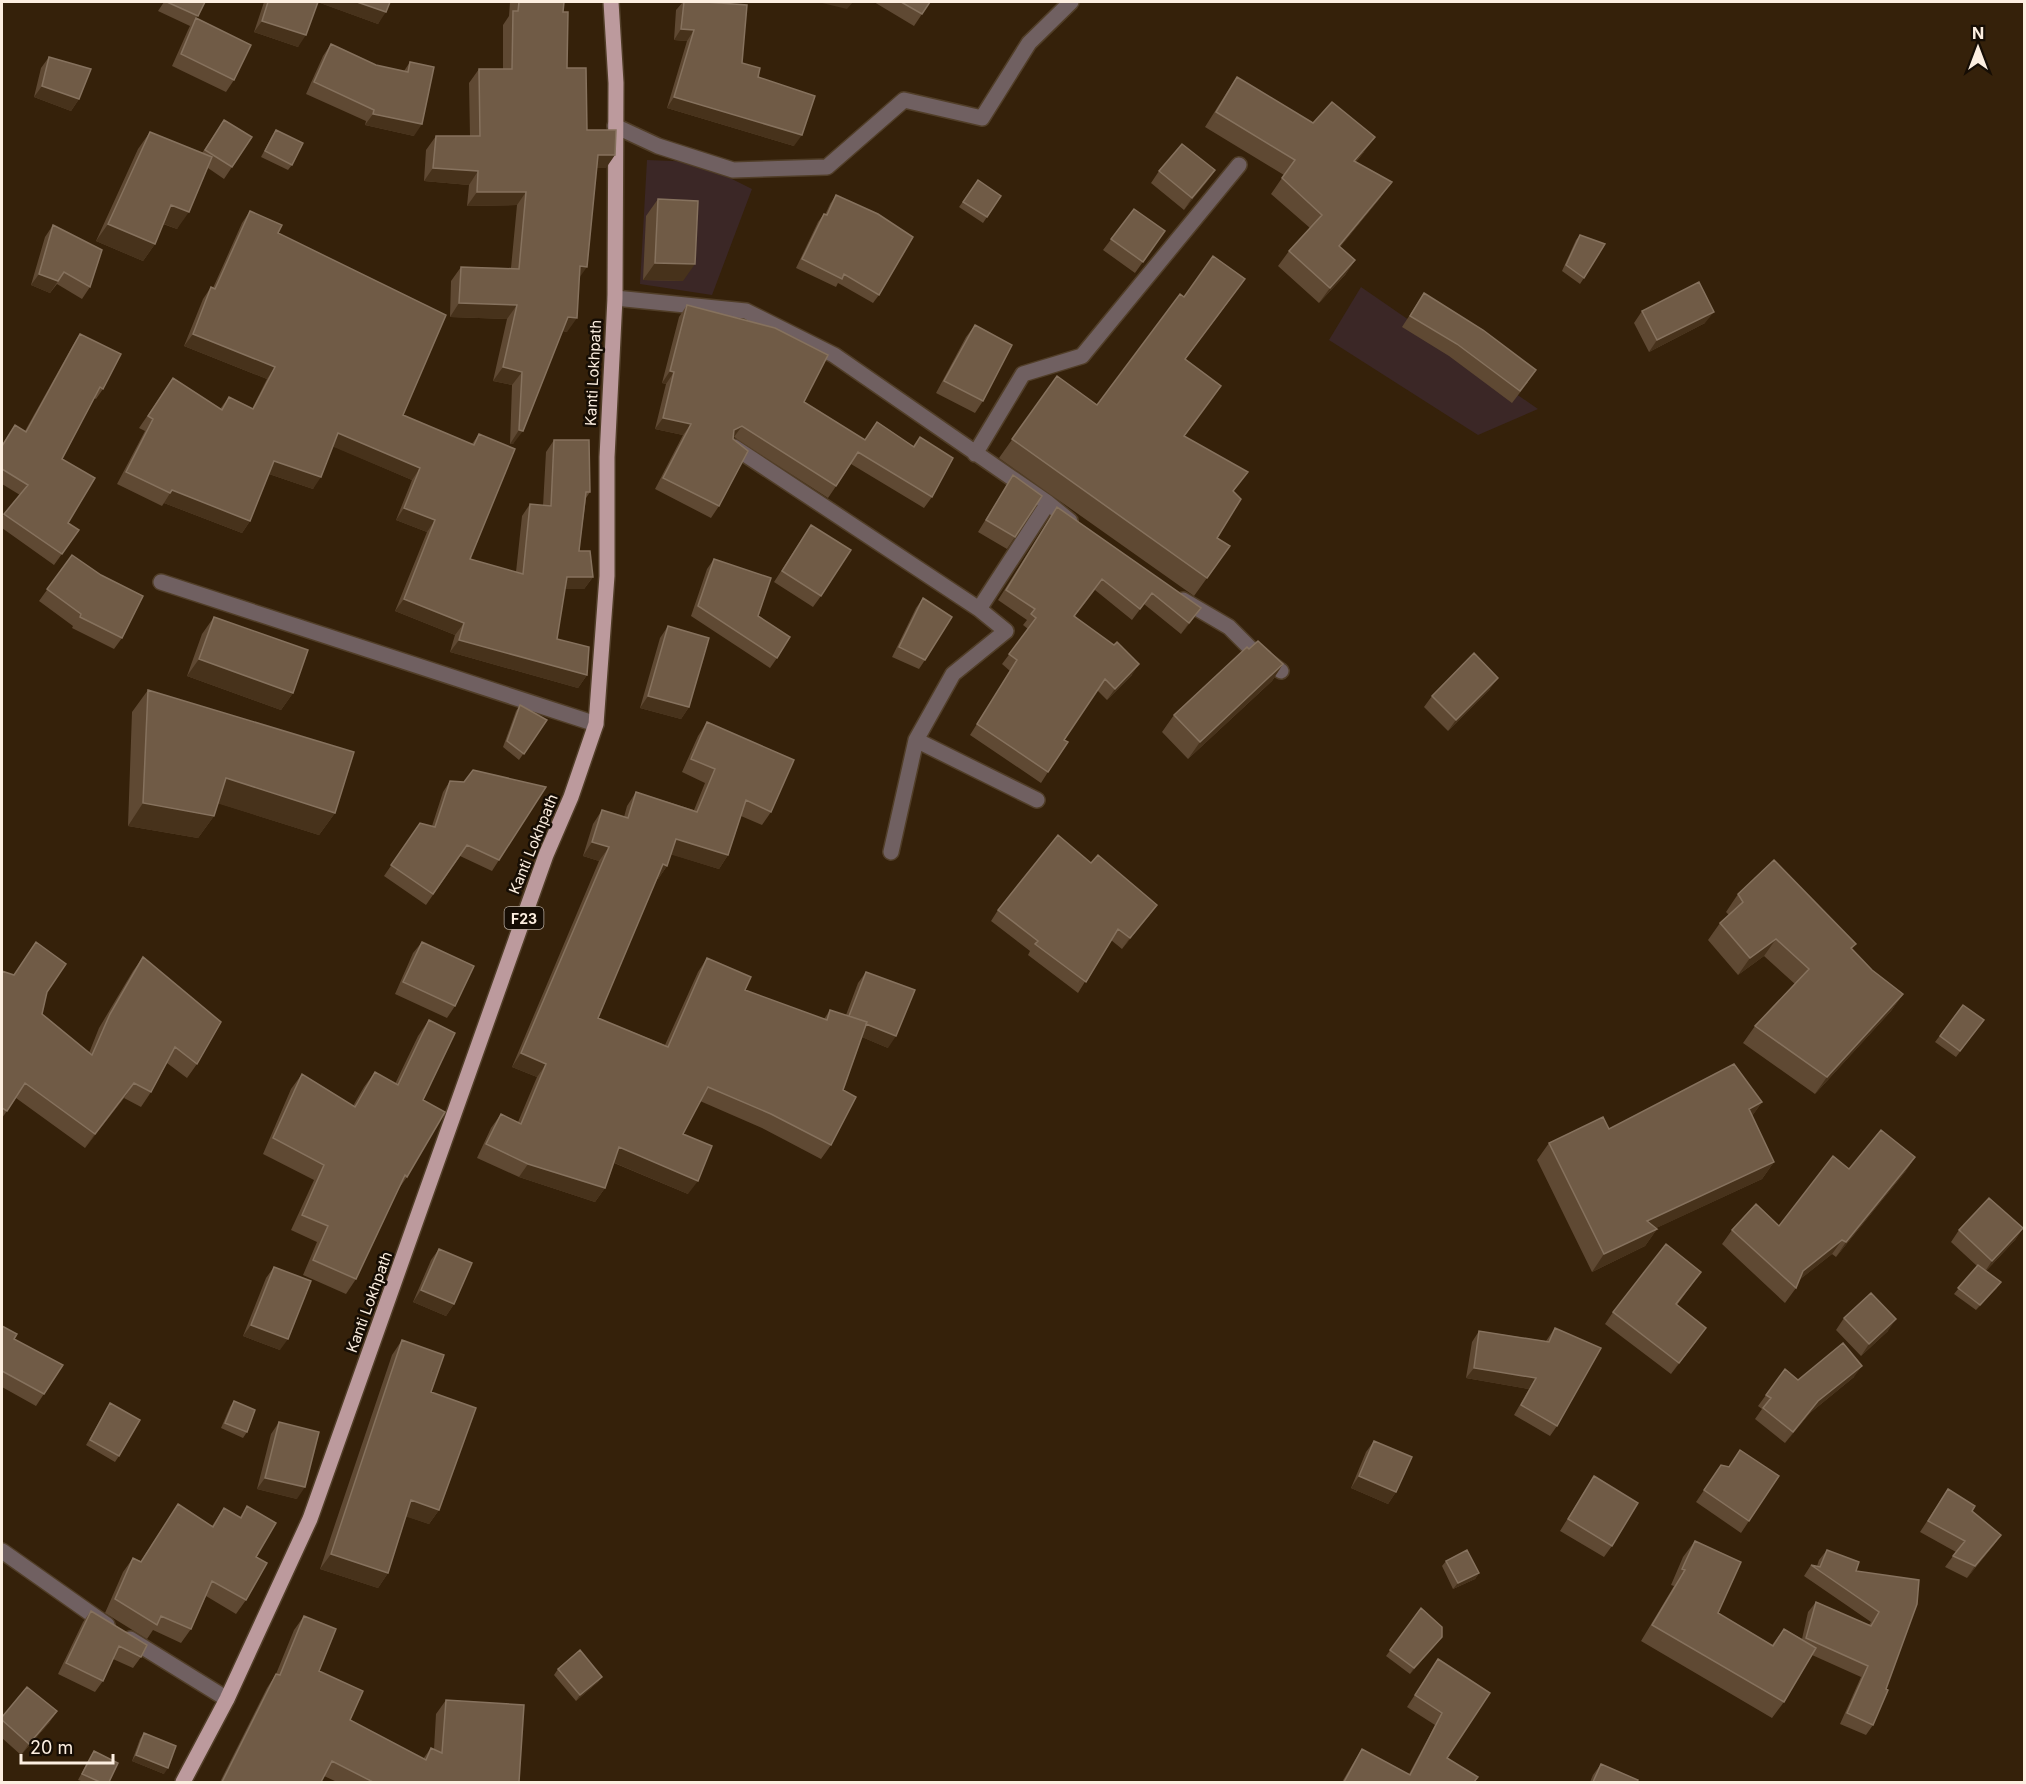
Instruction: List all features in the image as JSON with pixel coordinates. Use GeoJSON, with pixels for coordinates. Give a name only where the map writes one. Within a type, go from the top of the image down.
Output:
{"type":"FeatureCollection","features":[{"type":"Feature","properties":{"kind":"main road","name":"Kanti Lokhpath"},"geometry":{"type":"LineString","coordinates":[[183,1782],[227,1699],[310,1519],[546,855],[571,797],[596,724],[607,576],[607,457],[615,298],[616,83],[611,2]]}},
{"type":"Feature","properties":{"kind":"street"},"geometry":{"type":"LineString","coordinates":[[615,126],[658,146],[733,170],[827,167],[904,100],[982,118],[1029,43],[1071,2]]}},
{"type":"Feature","properties":{"kind":"street"},"geometry":{"type":"LineString","coordinates":[[975,454],[1023,374],[1082,356],[1239,165]]}},
{"type":"Feature","properties":{"kind":"street"},"geometry":{"type":"LineString","coordinates":[[615,298],[746,312],[834,355],[1048,503],[1083,531]]}},
{"type":"Feature","properties":{"kind":"street"},"geometry":{"type":"LineString","coordinates":[[734,447],[979,609],[1006,631],[953,674],[916,740],[891,852]]}},
{"type":"Feature","properties":{"kind":"street"},"geometry":{"type":"LineString","coordinates":[[979,609],[1048,503]]}},
{"type":"Feature","properties":{"kind":"street"},"geometry":{"type":"LineString","coordinates":[[161,582],[596,724]]}},
{"type":"Feature","properties":{"kind":"street"},"geometry":{"type":"LineString","coordinates":[[1167,589],[1229,627],[1253,651],[1281,671]]}},
{"type":"Feature","properties":{"kind":"street"},"geometry":{"type":"LineString","coordinates":[[916,740],[1036,800]]}},
{"type":"Feature","properties":{"kind":"street"},"geometry":{"type":"LineString","coordinates":[[2,1551],[100,1621],[227,1699]]}},
{"type":"Feature","properties":{"kind":"shaded area"},"geometry":{"type":"Polygon","coordinates":[[[647,160],[698,162],[752,189],[712,295],[640,284],[647,160]]]}},
{"type":"Feature","properties":{"kind":"shaded area"},"geometry":{"type":"Polygon","coordinates":[[[1361,287],[1538,409],[1478,435],[1329,340],[1361,287]]]}},
{"type":"Feature","properties":{"kind":"building"},"geometry":{"type":"Polygon","coordinates":[[[167,2],[205,2],[198,16],[167,2]]]}},
{"type":"Feature","properties":{"kind":"building"},"geometry":{"type":"Polygon","coordinates":[[[268,2],[318,2],[306,35],[262,21],[268,2]]]}},
{"type":"Feature","properties":{"kind":"building"},"geometry":{"type":"Polygon","coordinates":[[[357,2],[390,2],[386,12],[357,2]]]}},
{"type":"Feature","properties":{"kind":"building"},"geometry":{"type":"Polygon","coordinates":[[[519,2],[564,2],[563,12],[568,12],[567,68],[586,68],[587,130],[616,130],[615,155],[598,155],[587,267],[580,266],[577,318],[568,317],[523,431],[519,430],[522,372],[503,367],[517,305],[459,303],[461,267],[519,269],[526,192],[477,192],[478,171],[433,168],[436,136],[480,136],[479,69],[512,69],[513,11],[518,11],[519,2]]]}},
{"type":"Feature","properties":{"kind":"building"},"geometry":{"type":"Polygon","coordinates":[[[684,2],[747,5],[742,63],[760,68],[758,77],[815,96],[802,135],[674,97],[694,30],[681,29],[684,2]]]}},
{"type":"Feature","properties":{"kind":"building"},"geometry":{"type":"Polygon","coordinates":[[[901,2],[930,2],[922,14],[901,2]]]}},
{"type":"Feature","properties":{"kind":"building"},"geometry":{"type":"Polygon","coordinates":[[[196,18],[251,45],[234,80],[181,54],[196,18]]]}},
{"type":"Feature","properties":{"kind":"building"},"geometry":{"type":"Polygon","coordinates":[[[331,44],[376,65],[408,72],[410,62],[434,67],[422,124],[373,114],[374,110],[314,82],[331,44]]]}},
{"type":"Feature","properties":{"kind":"building"},"geometry":{"type":"Polygon","coordinates":[[[49,57],[91,69],[79,99],[42,86],[49,57]]]}},
{"type":"Feature","properties":{"kind":"building"},"geometry":{"type":"Polygon","coordinates":[[[1237,77],[1313,123],[1332,102],[1375,137],[1354,161],[1392,182],[1339,246],[1355,260],[1330,288],[1289,251],[1322,215],[1282,178],[1295,160],[1216,112],[1237,77]]]}},
{"type":"Feature","properties":{"kind":"building"},"geometry":{"type":"Polygon","coordinates":[[[224,120],[252,137],[232,167],[205,150],[224,120]]]}},
{"type":"Feature","properties":{"kind":"building"},"geometry":{"type":"Polygon","coordinates":[[[276,130],[303,143],[292,165],[265,151],[276,130]]]}},
{"type":"Feature","properties":{"kind":"building"},"geometry":{"type":"Polygon","coordinates":[[[150,132],[212,157],[189,212],[171,205],[155,244],[108,224],[150,132]]]}},
{"type":"Feature","properties":{"kind":"building"},"geometry":{"type":"Polygon","coordinates":[[[1182,144],[1215,170],[1192,198],[1159,171],[1182,144]]]}},
{"type":"Feature","properties":{"kind":"building"},"geometry":{"type":"Polygon","coordinates":[[[978,180],[1001,196],[987,217],[963,202],[978,180]]]}},
{"type":"Feature","properties":{"kind":"building"},"geometry":{"type":"Polygon","coordinates":[[[836,195],[878,214],[913,237],[879,295],[844,274],[842,279],[802,259],[836,195]]]}},
{"type":"Feature","properties":{"kind":"building"},"geometry":{"type":"Polygon","coordinates":[[[658,199],[698,201],[695,264],[655,263],[658,199]]]}},
{"type":"Feature","properties":{"kind":"building"},"geometry":{"type":"Polygon","coordinates":[[[1134,209],[1165,231],[1143,262],[1111,239],[1134,209]]]}},
{"type":"Feature","properties":{"kind":"building"},"geometry":{"type":"Polygon","coordinates":[[[250,211],[282,225],[278,233],[446,315],[403,415],[474,445],[479,434],[515,449],[470,559],[523,574],[530,504],[551,506],[554,440],[589,440],[590,492],[586,492],[579,551],[590,551],[593,577],[567,577],[557,639],[589,647],[587,675],[459,640],[464,623],[404,599],[435,520],[404,508],[420,468],[338,433],[321,477],[274,461],[250,521],[172,490],[170,493],[126,472],[153,419],[148,416],[173,378],[222,410],[229,397],[253,409],[275,367],[193,334],[211,287],[215,289],[250,211]]]}},
{"type":"Feature","properties":{"kind":"building"},"geometry":{"type":"Polygon","coordinates":[[[53,225],[102,250],[90,287],[64,272],[58,281],[39,274],[53,225]]]}},
{"type":"Feature","properties":{"kind":"building"},"geometry":{"type":"Polygon","coordinates":[[[1580,235],[1605,244],[1584,278],[1566,265],[1580,235]]]}},
{"type":"Feature","properties":{"kind":"building"},"geometry":{"type":"Polygon","coordinates":[[[1213,256],[1245,279],[1185,359],[1221,386],[1184,436],[1248,472],[1233,491],[1241,499],[1217,538],[1230,546],[1207,578],[1012,439],[1057,376],[1097,405],[1180,294],[1184,297],[1213,256]]]}},
{"type":"Feature","properties":{"kind":"building"},"geometry":{"type":"Polygon","coordinates":[[[1699,282],[1714,312],[1657,340],[1642,311],[1699,282]]]}},
{"type":"Feature","properties":{"kind":"building"},"geometry":{"type":"Polygon","coordinates":[[[1424,293],[1483,330],[1536,370],[1520,391],[1457,344],[1410,316],[1424,293]]]}},
{"type":"Feature","properties":{"kind":"building"},"geometry":{"type":"Polygon","coordinates":[[[687,305],[775,328],[828,355],[804,402],[865,440],[877,422],[914,447],[920,437],[953,458],[932,497],[858,452],[836,486],[742,426],[734,430],[733,439],[748,451],[719,506],[663,478],[691,424],[663,418],[674,372],[670,371],[687,305]]]}},
{"type":"Feature","properties":{"kind":"building"},"geometry":{"type":"Polygon","coordinates":[[[975,325],[1012,345],[983,401],[944,381],[975,325]]]}},
{"type":"Feature","properties":{"kind":"building"},"geometry":{"type":"Polygon","coordinates":[[[80,334],[121,354],[103,389],[100,387],[62,459],[95,478],[68,523],[79,530],[62,554],[4,514],[28,485],[2,469],[2,446],[15,425],[26,432],[80,334]]]}},
{"type":"Feature","properties":{"kind":"building"},"geometry":{"type":"Polygon","coordinates":[[[1013,475],[1042,496],[1015,537],[986,520],[1013,475]]]}},
{"type":"Feature","properties":{"kind":"building"},"geometry":{"type":"Polygon","coordinates":[[[1057,507],[1201,608],[1189,623],[1152,593],[1140,609],[1102,579],[1074,616],[1114,645],[1117,642],[1139,664],[1115,689],[1105,679],[1064,740],[1068,742],[1048,772],[977,724],[1017,660],[1009,654],[1036,618],[1031,614],[1035,609],[1006,590],[1057,507]]]}},
{"type":"Feature","properties":{"kind":"building"},"geometry":{"type":"Polygon","coordinates":[[[811,525],[851,550],[821,596],[782,571],[811,525]]]}},
{"type":"Feature","properties":{"kind":"building"},"geometry":{"type":"Polygon","coordinates":[[[72,555],[101,575],[143,596],[122,638],[80,617],[81,614],[47,589],[72,555]]]}},
{"type":"Feature","properties":{"kind":"building"},"geometry":{"type":"Polygon","coordinates":[[[714,559],[771,578],[758,616],[790,637],[777,658],[698,606],[714,559]]]}},
{"type":"Feature","properties":{"kind":"building"},"geometry":{"type":"Polygon","coordinates":[[[923,598],[952,617],[925,660],[899,647],[923,598]]]}},
{"type":"Feature","properties":{"kind":"building"},"geometry":{"type":"Polygon","coordinates":[[[214,617],[308,650],[293,693],[199,659],[214,617]]]}},
{"type":"Feature","properties":{"kind":"building"},"geometry":{"type":"Polygon","coordinates":[[[668,626],[709,638],[689,707],[648,696],[668,626]]]}},
{"type":"Feature","properties":{"kind":"building"},"geometry":{"type":"Polygon","coordinates":[[[1258,641],[1283,664],[1200,742],[1174,715],[1247,647],[1249,649],[1258,641]]]}},
{"type":"Feature","properties":{"kind":"building"},"geometry":{"type":"Polygon","coordinates":[[[1474,653],[1498,678],[1456,720],[1432,696],[1474,653]]]}},
{"type":"Feature","properties":{"kind":"building"},"geometry":{"type":"Polygon","coordinates":[[[148,690],[354,752],[335,813],[226,778],[214,816],[143,803],[148,690]]]}},
{"type":"Feature","properties":{"kind":"building"},"geometry":{"type":"Polygon","coordinates":[[[520,705],[547,720],[524,754],[507,741],[520,705]]]}},
{"type":"Feature","properties":{"kind":"building"},"geometry":{"type":"Polygon","coordinates":[[[707,722],[794,760],[771,812],[746,800],[728,855],[676,839],[667,866],[663,864],[598,1018],[668,1047],[707,958],[751,977],[745,990],[827,1020],[830,1010],[867,1022],[843,1090],[856,1097],[831,1145],[771,1114],[708,1087],[683,1134],[712,1146],[698,1181],[619,1147],[605,1188],[528,1164],[486,1144],[501,1114],[521,1124],[546,1064],[521,1053],[609,847],[592,842],[602,810],[628,818],[636,792],[697,812],[715,769],[691,759],[707,722]]]}},
{"type":"Feature","properties":{"kind":"building"},"geometry":{"type":"Polygon","coordinates":[[[473,770],[546,787],[499,860],[467,845],[433,894],[391,865],[420,823],[435,827],[450,781],[464,782],[473,770]]]}},
{"type":"Feature","properties":{"kind":"building"},"geometry":{"type":"Polygon","coordinates":[[[1058,835],[1091,863],[1098,855],[1157,905],[1130,938],[1118,929],[1086,982],[1035,944],[1038,941],[998,910],[1058,835]]]}},
{"type":"Feature","properties":{"kind":"building"},"geometry":{"type":"Polygon","coordinates":[[[1774,860],[1856,944],[1851,948],[1872,970],[1903,994],[1827,1077],[1755,1026],[1809,969],[1776,939],[1750,958],[1720,923],[1743,902],[1738,894],[1774,860]]]}},
{"type":"Feature","properties":{"kind":"building"},"geometry":{"type":"Polygon","coordinates":[[[36,942],[66,964],[47,992],[42,1014],[92,1055],[110,1014],[143,957],[221,1022],[197,1064],[175,1047],[151,1092],[134,1083],[95,1134],[25,1083],[7,1111],[2,1108],[2,971],[14,975],[36,942]]]}},
{"type":"Feature","properties":{"kind":"building"},"geometry":{"type":"Polygon","coordinates":[[[422,942],[474,966],[455,1006],[403,982],[422,942]]]}},
{"type":"Feature","properties":{"kind":"building"},"geometry":{"type":"Polygon","coordinates":[[[866,972],[915,990],[896,1036],[849,1016],[866,972]]]}},
{"type":"Feature","properties":{"kind":"building"},"geometry":{"type":"Polygon","coordinates":[[[1963,1005],[1984,1020],[1960,1051],[1940,1036],[1963,1005]]]}},
{"type":"Feature","properties":{"kind":"building"},"geometry":{"type":"Polygon","coordinates":[[[429,1020],[455,1033],[423,1100],[445,1112],[407,1177],[405,1175],[356,1279],[313,1260],[328,1226],[302,1215],[324,1165],[273,1138],[302,1074],[355,1107],[375,1072],[398,1085],[429,1020]]]}},
{"type":"Feature","properties":{"kind":"building"},"geometry":{"type":"Polygon","coordinates":[[[1734,1064],[1762,1102],[1749,1109],[1774,1162],[1647,1221],[1657,1229],[1604,1254],[1549,1143],[1603,1117],[1609,1129],[1734,1064]]]}},
{"type":"Feature","properties":{"kind":"building"},"geometry":{"type":"Polygon","coordinates":[[[1881,1130],[1915,1157],[1846,1242],[1842,1240],[1803,1271],[1796,1288],[1732,1230],[1756,1204],[1779,1226],[1833,1156],[1849,1169],[1881,1130]]]}},
{"type":"Feature","properties":{"kind":"building"},"geometry":{"type":"Polygon","coordinates":[[[1989,1198],[2023,1228],[1992,1261],[1959,1230],[1989,1198]]]}},
{"type":"Feature","properties":{"kind":"building"},"geometry":{"type":"Polygon","coordinates":[[[1666,1244],[1701,1272],[1676,1304],[1706,1328],[1679,1363],[1613,1312],[1666,1244]]]}},
{"type":"Feature","properties":{"kind":"building"},"geometry":{"type":"Polygon","coordinates":[[[439,1249],[472,1263],[454,1304],[421,1290],[439,1249]]]}},
{"type":"Feature","properties":{"kind":"building"},"geometry":{"type":"Polygon","coordinates":[[[1978,1265],[2001,1282],[1980,1305],[1958,1288],[1978,1265]]]}},
{"type":"Feature","properties":{"kind":"building"},"geometry":{"type":"Polygon","coordinates":[[[274,1267],[311,1281],[288,1339],[251,1325],[274,1267]]]}},
{"type":"Feature","properties":{"kind":"building"},"geometry":{"type":"Polygon","coordinates":[[[1871,1293],[1896,1319],[1869,1344],[1844,1318],[1871,1293]]]}},
{"type":"Feature","properties":{"kind":"building"},"geometry":{"type":"Polygon","coordinates":[[[2,1326],[17,1334],[14,1339],[63,1365],[44,1394],[2,1371],[2,1326]]]}},
{"type":"Feature","properties":{"kind":"building"},"geometry":{"type":"Polygon","coordinates":[[[1555,1328],[1601,1348],[1557,1426],[1521,1405],[1536,1378],[1474,1368],[1479,1331],[1549,1342],[1555,1328]]]}},
{"type":"Feature","properties":{"kind":"building"},"geometry":{"type":"Polygon","coordinates":[[[402,1340],[444,1355],[431,1392],[476,1408],[439,1510],[411,1500],[388,1573],[331,1554],[402,1340]]]}},
{"type":"Feature","properties":{"kind":"building"},"geometry":{"type":"Polygon","coordinates":[[[1843,1343],[1862,1366],[1818,1401],[1793,1432],[1763,1408],[1771,1398],[1766,1395],[1785,1369],[1798,1380],[1843,1343]]]}},
{"type":"Feature","properties":{"kind":"building"},"geometry":{"type":"Polygon","coordinates":[[[234,1401],[255,1410],[247,1432],[225,1423],[234,1401]]]}},
{"type":"Feature","properties":{"kind":"building"},"geometry":{"type":"Polygon","coordinates":[[[110,1403],[140,1420],[119,1456],[90,1440],[110,1403]]]}},
{"type":"Feature","properties":{"kind":"building"},"geometry":{"type":"Polygon","coordinates":[[[279,1422],[319,1432],[305,1487],[265,1478],[279,1422]]]}},
{"type":"Feature","properties":{"kind":"building"},"geometry":{"type":"Polygon","coordinates":[[[1374,1441],[1412,1457],[1396,1492],[1359,1476],[1374,1441]]]}},
{"type":"Feature","properties":{"kind":"building"},"geometry":{"type":"Polygon","coordinates":[[[1740,1450],[1779,1476],[1749,1521],[1704,1490],[1721,1465],[1729,1467],[1740,1450]]]}},
{"type":"Feature","properties":{"kind":"building"},"geometry":{"type":"Polygon","coordinates":[[[1594,1476],[1638,1503],[1612,1546],[1568,1519],[1594,1476]]]}},
{"type":"Feature","properties":{"kind":"building"},"geometry":{"type":"Polygon","coordinates":[[[1948,1489],[1975,1506],[1972,1511],[2001,1535],[1975,1566],[1953,1556],[1965,1541],[1928,1521],[1948,1489]]]}},
{"type":"Feature","properties":{"kind":"building"},"geometry":{"type":"Polygon","coordinates":[[[178,1504],[213,1527],[224,1508],[241,1518],[247,1506],[276,1523],[256,1557],[267,1563],[246,1600],[212,1581],[191,1629],[161,1616],[157,1625],[115,1599],[133,1558],[141,1562],[178,1504]]]}},
{"type":"Feature","properties":{"kind":"building"},"geometry":{"type":"Polygon","coordinates":[[[1695,1541],[1741,1562],[1718,1613],[1773,1646],[1784,1629],[1816,1648],[1784,1702],[1652,1625],[1685,1570],[1682,1569],[1695,1541]]]}},
{"type":"Feature","properties":{"kind":"building"},"geometry":{"type":"Polygon","coordinates":[[[1467,1550],[1479,1573],[1458,1583],[1446,1561],[1467,1550]]]}},
{"type":"Feature","properties":{"kind":"building"},"geometry":{"type":"Polygon","coordinates":[[[1827,1550],[1859,1562],[1856,1571],[1919,1580],[1917,1604],[1886,1689],[1888,1690],[1873,1725],[1847,1713],[1868,1666],[1806,1638],[1816,1602],[1871,1626],[1879,1612],[1811,1565],[1820,1567],[1827,1550]]]}},
{"type":"Feature","properties":{"kind":"building"},"geometry":{"type":"Polygon","coordinates":[[[1421,1608],[1442,1627],[1442,1637],[1414,1668],[1390,1650],[1421,1608]]]}},
{"type":"Feature","properties":{"kind":"building"},"geometry":{"type":"Polygon","coordinates":[[[91,1611],[147,1645],[141,1657],[119,1646],[103,1681],[66,1663],[91,1611]]]}},
{"type":"Feature","properties":{"kind":"building"},"geometry":{"type":"Polygon","coordinates":[[[304,1616],[336,1629],[319,1671],[363,1691],[350,1720],[426,1760],[431,1748],[442,1753],[446,1700],[524,1705],[519,1782],[373,1782],[332,1761],[321,1782],[222,1782],[276,1674],[280,1675],[304,1616]]]}},
{"type":"Feature","properties":{"kind":"building"},"geometry":{"type":"Polygon","coordinates":[[[580,1650],[602,1677],[580,1695],[558,1669],[580,1650]]]}},
{"type":"Feature","properties":{"kind":"building"},"geometry":{"type":"Polygon","coordinates":[[[1438,1659],[1490,1693],[1447,1758],[1478,1777],[1474,1782],[1344,1782],[1362,1749],[1410,1775],[1442,1713],[1415,1695],[1438,1659]]]}},
{"type":"Feature","properties":{"kind":"building"},"geometry":{"type":"Polygon","coordinates":[[[27,1687],[57,1711],[29,1744],[2,1720],[2,1717],[27,1687]]]}},
{"type":"Feature","properties":{"kind":"building"},"geometry":{"type":"Polygon","coordinates":[[[144,1733],[176,1746],[168,1768],[136,1755],[144,1733]]]}},
{"type":"Feature","properties":{"kind":"building"},"geometry":{"type":"Polygon","coordinates":[[[94,1751],[118,1763],[109,1782],[100,1782],[82,1774],[94,1751]]]}},
{"type":"Feature","properties":{"kind":"building"},"geometry":{"type":"Polygon","coordinates":[[[1601,1764],[1638,1780],[1637,1782],[1593,1782],[1601,1764]]]}}]}
